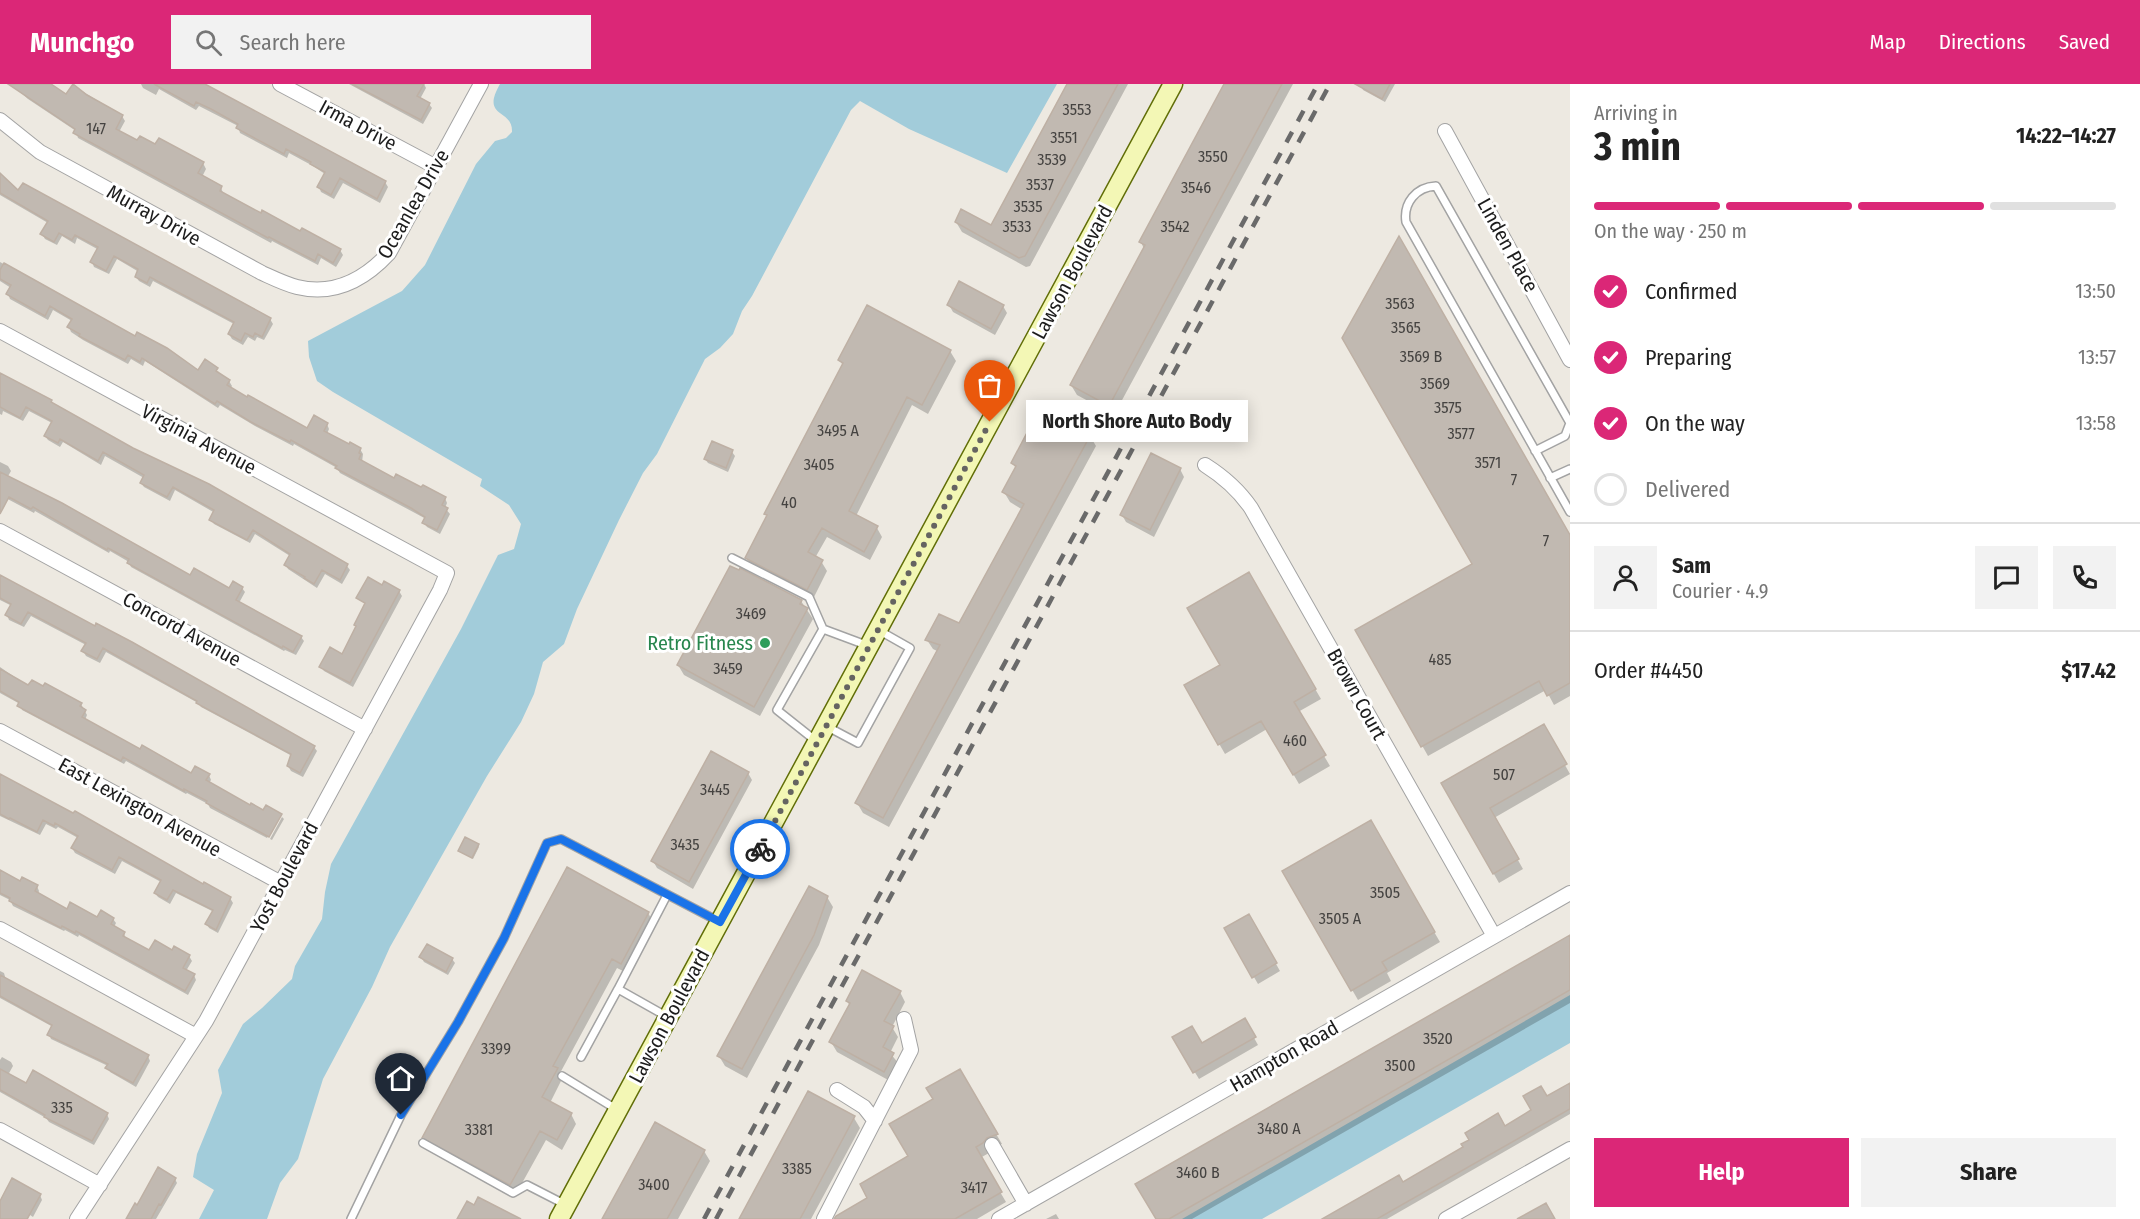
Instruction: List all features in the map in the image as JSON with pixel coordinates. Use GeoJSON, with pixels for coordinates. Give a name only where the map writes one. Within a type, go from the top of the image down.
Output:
{"type":"FeatureCollection","features":[{"type":"Feature","properties":{"kind":"main road","name":"Lawson Boulevard"},"geometry":{"type":"LineString","coordinates":[[563,1212],[1173,84]]}},
{"type":"Feature","properties":{"kind":"street","name":"Irma Drive"},"geometry":{"type":"LineString","coordinates":[[280,84],[436,167]]}},
{"type":"Feature","properties":{"kind":"street","name":"Oceanlea Drive"},"geometry":{"type":"LineString","coordinates":[[317,290],[338,287],[362,278],[378,266],[389,253],[481,84]]}},
{"type":"Feature","properties":{"kind":"street","name":"Murray Drive"},"geometry":{"type":"LineString","coordinates":[[0,120],[39,152],[252,268],[295,287],[317,290]]}},
{"type":"Feature","properties":{"kind":"street","name":"Linden Place"},"geometry":{"type":"LineString","coordinates":[[1445,131],[1570,360]]}},
{"type":"Feature","properties":{"kind":"street","name":"Virginia Avenue"},"geometry":{"type":"LineString","coordinates":[[0,331],[399,547]]}},
{"type":"Feature","properties":{"kind":"street","name":"Brown Court"},"geometry":{"type":"LineString","coordinates":[[1205,465],[1226,479],[1241,493],[1251,508],[1494,936]]}},
{"type":"Feature","properties":{"kind":"street","name":"Concord Avenue"},"geometry":{"type":"LineString","coordinates":[[0,531],[365,729]]}},
{"type":"Feature","properties":{"kind":"street","name":"Yost Boulevard"},"geometry":{"type":"LineString","coordinates":[[77,1219],[206,1022],[440,590],[447,573],[399,547]]}},
{"type":"Feature","properties":{"kind":"street","name":"East Lexington Avenue"},"geometry":{"type":"LineString","coordinates":[[0,730],[281,884]]}},
{"type":"Feature","properties":{"kind":"street","name":"Hampton Road"},"geometry":{"type":"LineString","coordinates":[[999,1219],[1570,893]]}},
{"type":"Feature","properties":{"kind":"street"},"geometry":{"type":"LineString","coordinates":[[0,929],[196,1036]]}},
{"type":"Feature","properties":{"kind":"street"},"geometry":{"type":"LineString","coordinates":[[824,1219],[911,1050],[904,1019]]}},
{"type":"Feature","properties":{"kind":"street"},"geometry":{"type":"LineString","coordinates":[[837,1090],[864,1107],[875,1121]]}},
{"type":"Feature","properties":{"kind":"street"},"geometry":{"type":"LineString","coordinates":[[0,1130],[100,1185]]}},
{"type":"Feature","properties":{"kind":"street"},"geometry":{"type":"LineString","coordinates":[[992,1145],[1026,1203]]}},
{"type":"Feature","properties":{"kind":"street"},"geometry":{"type":"LineString","coordinates":[[1446,1219],[1570,1149]]}},
{"type":"Feature","properties":{"kind":"lane"},"geometry":{"type":"LineString","coordinates":[[1535,451],[1565,436],[1570,423],[1436,186],[1426,186],[1410,200],[1404,210],[1406,222],[1550,478],[1570,512]]}},
{"type":"Feature","properties":{"kind":"lane"},"geometry":{"type":"LineString","coordinates":[[1550,478],[1570,469]]}},
{"type":"Feature","properties":{"kind":"lane"},"geometry":{"type":"LineString","coordinates":[[732,558],[809,597],[823,629],[869,646]]}},
{"type":"Feature","properties":{"kind":"lane"},"geometry":{"type":"LineString","coordinates":[[817,742],[777,710],[823,629]]}},
{"type":"Feature","properties":{"kind":"lane"},"geometry":{"type":"LineString","coordinates":[[826,726],[858,743],[910,648],[878,630]]}},
{"type":"Feature","properties":{"kind":"lane"},"geometry":{"type":"LineString","coordinates":[[351,1219],[401,1115],[458,1022],[504,938],[547,843],[561,839],[720,922]]}},
{"type":"Feature","properties":{"kind":"lane"},"geometry":{"type":"LineString","coordinates":[[581,1057],[667,895]]}},
{"type":"Feature","properties":{"kind":"lane"},"geometry":{"type":"LineString","coordinates":[[618,988],[668,1018]]}},
{"type":"Feature","properties":{"kind":"lane"},"geometry":{"type":"LineString","coordinates":[[562,1076],[618,1110]]}},
{"type":"Feature","properties":{"kind":"lane"},"geometry":{"type":"LineString","coordinates":[[423,1143],[513,1193],[527,1185],[563,1212]]}},
{"type":"Feature","properties":{"kind":"water"},"geometry":{"type":"Polygon","coordinates":[[[500,84],[1057,84],[1007,173],[909,129],[860,101],[851,110],[742,311],[733,334],[705,359],[657,454],[643,473],[619,520],[577,609],[564,644],[543,662],[534,694],[521,722],[487,776],[390,947],[372,987],[323,1079],[298,1159],[280,1183],[267,1219],[199,1219],[214,1190],[193,1177],[197,1154],[222,1093],[218,1070],[243,1024],[292,979],[295,966],[322,919],[331,864],[461,629],[498,555],[514,549],[521,524],[509,505],[480,486],[482,479],[317,381],[309,357],[308,341],[402,291],[425,265],[476,164],[495,141],[506,138],[512,132],[508,119],[495,108],[495,95],[500,84]]]}},
{"type":"Feature","properties":{"kind":"water"},"geometry":{"type":"Polygon","coordinates":[[[1570,995],[1570,1043],[1262,1219],[1182,1219],[1570,995]]]}},
{"type":"Feature","properties":{"kind":"building"},"geometry":{"type":"Polygon","coordinates":[[[8,84],[51,84],[66,94],[73,84],[87,95],[123,115],[116,129],[137,140],[140,136],[155,144],[159,138],[204,162],[198,173],[222,186],[220,191],[261,213],[262,210],[300,231],[302,228],[341,249],[333,263],[318,254],[315,261],[268,238],[73,133],[75,129],[8,84]]]}},
{"type":"Feature","properties":{"kind":"building"},"geometry":{"type":"Polygon","coordinates":[[[154,84],[205,84],[386,181],[377,199],[340,178],[331,195],[317,187],[325,172],[310,164],[311,162],[286,149],[284,154],[236,128],[238,124],[211,109],[196,102],[194,106],[154,84]]]}},
{"type":"Feature","properties":{"kind":"building"},"geometry":{"type":"Polygon","coordinates":[[[352,84],[424,84],[417,96],[430,103],[421,120],[352,84]]]}},
{"type":"Feature","properties":{"kind":"building"},"geometry":{"type":"Polygon","coordinates":[[[1067,84],[1118,84],[1025,256],[1019,258],[955,222],[961,209],[991,225],[1067,84]]]}},
{"type":"Feature","properties":{"kind":"building"},"geometry":{"type":"Polygon","coordinates":[[[1224,84],[1282,84],[1109,406],[1070,385],[1145,245],[1139,242],[1224,84]]]}},
{"type":"Feature","properties":{"kind":"building"},"geometry":{"type":"Polygon","coordinates":[[[1355,84],[1390,84],[1382,99],[1355,84]]]}},
{"type":"Feature","properties":{"kind":"building"},"geometry":{"type":"Polygon","coordinates":[[[0,173],[18,190],[23,183],[271,318],[262,337],[255,333],[253,337],[245,333],[241,341],[228,334],[234,322],[150,277],[147,283],[135,277],[138,269],[114,256],[106,271],[90,262],[98,247],[75,235],[72,240],[59,233],[54,242],[40,234],[48,221],[0,193],[0,173]]]}},
{"type":"Feature","properties":{"kind":"building"},"geometry":{"type":"Polygon","coordinates":[[[1399,236],[1570,535],[1570,683],[1547,696],[1539,681],[1421,747],[1355,630],[1472,564],[1342,338],[1399,236]]]}},
{"type":"Feature","properties":{"kind":"building"},"geometry":{"type":"Polygon","coordinates":[[[4,263],[135,336],[137,332],[167,348],[198,370],[205,359],[218,368],[216,371],[230,380],[227,385],[307,428],[314,415],[328,423],[324,431],[361,448],[359,459],[394,478],[396,474],[446,497],[442,505],[448,508],[437,530],[422,523],[425,517],[411,508],[335,468],[337,466],[291,440],[290,442],[251,422],[217,401],[215,404],[142,358],[140,362],[128,355],[125,360],[79,336],[80,334],[67,327],[72,319],[50,306],[45,316],[6,294],[11,285],[0,279],[0,270],[4,263]]]}},
{"type":"Feature","properties":{"kind":"building"},"geometry":{"type":"Polygon","coordinates":[[[959,281],[1004,305],[991,329],[947,305],[959,281]]]}},
{"type":"Feature","properties":{"kind":"building"},"geometry":{"type":"Polygon","coordinates":[[[867,305],[951,350],[922,405],[907,397],[849,511],[878,526],[864,552],[822,528],[808,552],[823,560],[807,590],[745,558],[767,515],[764,514],[843,363],[838,360],[867,305]]]}},
{"type":"Feature","properties":{"kind":"building"},"geometry":{"type":"Polygon","coordinates":[[[0,373],[52,400],[51,402],[133,448],[209,484],[348,564],[340,580],[322,570],[314,584],[284,565],[290,554],[253,530],[247,540],[209,520],[214,510],[173,487],[167,497],[140,483],[144,475],[103,452],[98,461],[60,439],[58,443],[44,436],[52,421],[26,407],[20,418],[0,407],[0,373]]]}},
{"type":"Feature","properties":{"kind":"building"},"geometry":{"type":"Polygon","coordinates":[[[1040,408],[1091,434],[883,818],[855,803],[940,645],[925,640],[939,614],[959,623],[1024,504],[1002,492],[1016,466],[1011,463],[1040,408]]]}},
{"type":"Feature","properties":{"kind":"building"},"geometry":{"type":"Polygon","coordinates":[[[712,441],[733,450],[726,468],[704,459],[712,441]]]}},
{"type":"Feature","properties":{"kind":"building"},"geometry":{"type":"Polygon","coordinates":[[[1151,453],[1181,468],[1150,530],[1120,515],[1151,453]]]}},
{"type":"Feature","properties":{"kind":"building"},"geometry":{"type":"Polygon","coordinates":[[[0,472],[62,503],[190,575],[194,568],[229,588],[233,581],[243,587],[236,600],[302,636],[293,652],[127,563],[129,559],[108,548],[107,550],[33,507],[31,509],[9,497],[0,514],[0,472]]]}},
{"type":"Feature","properties":{"kind":"building"},"geometry":{"type":"Polygon","coordinates":[[[730,566],[739,570],[740,568],[802,600],[800,604],[808,608],[754,707],[677,665],[730,566]]]}},
{"type":"Feature","properties":{"kind":"building"},"geometry":{"type":"Polygon","coordinates":[[[1249,572],[1316,689],[1294,702],[1326,755],[1293,775],[1261,721],[1218,745],[1184,685],[1220,665],[1187,608],[1249,572]]]}},
{"type":"Feature","properties":{"kind":"building"},"geometry":{"type":"Polygon","coordinates":[[[0,575],[95,626],[96,623],[132,642],[315,746],[300,773],[287,766],[291,754],[196,703],[197,701],[103,648],[97,659],[81,651],[86,643],[28,612],[21,624],[5,615],[11,604],[0,598],[0,575]]]}},
{"type":"Feature","properties":{"kind":"building"},"geometry":{"type":"Polygon","coordinates":[[[368,577],[382,585],[384,581],[400,590],[350,683],[319,667],[330,647],[342,654],[365,603],[356,598],[368,577]]]}},
{"type":"Feature","properties":{"kind":"building"},"geometry":{"type":"Polygon","coordinates":[[[0,669],[28,685],[32,680],[43,686],[45,683],[82,703],[80,706],[86,710],[82,717],[140,749],[142,745],[191,773],[195,766],[210,774],[206,780],[250,805],[251,803],[263,810],[266,805],[282,814],[269,837],[123,757],[121,761],[17,706],[19,702],[0,691],[0,669]]]}},
{"type":"Feature","properties":{"kind":"building"},"geometry":{"type":"Polygon","coordinates":[[[1544,724],[1567,764],[1490,808],[1519,859],[1493,874],[1441,783],[1544,724]]]}},
{"type":"Feature","properties":{"kind":"building"},"geometry":{"type":"Polygon","coordinates":[[[711,751],[749,772],[689,882],[651,861],[711,751]]]}},
{"type":"Feature","properties":{"kind":"building"},"geometry":{"type":"Polygon","coordinates":[[[0,774],[73,813],[75,811],[203,884],[204,882],[231,897],[216,930],[205,924],[213,910],[173,890],[167,900],[154,893],[161,880],[119,857],[112,870],[71,848],[78,836],[55,823],[54,826],[43,820],[37,832],[0,814],[0,774]]]}},
{"type":"Feature","properties":{"kind":"building"},"geometry":{"type":"Polygon","coordinates":[[[1371,820],[1435,932],[1382,962],[1387,970],[1351,991],[1282,871],[1371,820]]]}},
{"type":"Feature","properties":{"kind":"building"},"geometry":{"type":"Polygon","coordinates":[[[465,837],[479,844],[472,858],[458,851],[465,837]]]}},
{"type":"Feature","properties":{"kind":"building"},"geometry":{"type":"Polygon","coordinates":[[[567,867],[649,912],[621,964],[612,959],[553,1066],[558,1068],[542,1097],[572,1113],[557,1140],[540,1131],[510,1185],[422,1138],[567,867]]]}},
{"type":"Feature","properties":{"kind":"building"},"geometry":{"type":"Polygon","coordinates":[[[0,870],[20,881],[22,877],[38,885],[35,891],[67,909],[70,902],[97,917],[101,910],[114,918],[111,924],[125,932],[123,936],[149,950],[155,940],[172,950],[174,946],[190,955],[183,968],[195,974],[185,991],[76,931],[75,933],[62,926],[61,928],[9,901],[10,898],[0,893],[0,870]]]}},
{"type":"Feature","properties":{"kind":"building"},"geometry":{"type":"Polygon","coordinates":[[[809,886],[828,896],[814,935],[742,1069],[717,1056],[809,886]]]}},
{"type":"Feature","properties":{"kind":"building"},"geometry":{"type":"Polygon","coordinates":[[[1249,914],[1277,963],[1252,978],[1224,928],[1249,914]]]}},
{"type":"Feature","properties":{"kind":"building"},"geometry":{"type":"Polygon","coordinates":[[[1570,935],[1570,990],[1169,1219],[1156,1219],[1135,1184],[1570,935]]]}},
{"type":"Feature","properties":{"kind":"building"},"geometry":{"type":"Polygon","coordinates":[[[427,944],[453,958],[446,972],[419,957],[427,944]]]}},
{"type":"Feature","properties":{"kind":"building"},"geometry":{"type":"Polygon","coordinates":[[[862,970],[901,991],[884,1021],[894,1026],[883,1047],[894,1053],[884,1072],[829,1042],[850,1003],[846,1001],[862,970]]]}},
{"type":"Feature","properties":{"kind":"building"},"geometry":{"type":"Polygon","coordinates":[[[0,975],[149,1055],[133,1083],[105,1068],[108,1064],[47,1035],[52,1025],[0,996],[0,975]]]}},
{"type":"Feature","properties":{"kind":"building"},"geometry":{"type":"Polygon","coordinates":[[[1245,1018],[1256,1037],[1193,1073],[1172,1037],[1192,1026],[1202,1043],[1245,1018]]]}},
{"type":"Feature","properties":{"kind":"building"},"geometry":{"type":"Polygon","coordinates":[[[0,1069],[26,1083],[33,1070],[108,1113],[92,1141],[44,1117],[45,1115],[0,1090],[0,1069]]]}},
{"type":"Feature","properties":{"kind":"building"},"geometry":{"type":"Polygon","coordinates":[[[960,1069],[998,1134],[987,1138],[976,1147],[1002,1192],[955,1219],[834,1219],[867,1198],[860,1184],[908,1156],[889,1124],[933,1099],[926,1088],[960,1069]]]}},
{"type":"Feature","properties":{"kind":"building"},"geometry":{"type":"Polygon","coordinates":[[[1570,1083],[1570,1109],[1377,1219],[1322,1219],[1399,1175],[1403,1182],[1463,1147],[1461,1144],[1469,1140],[1465,1133],[1498,1113],[1505,1126],[1531,1110],[1523,1096],[1541,1086],[1547,1096],[1570,1083]]]}},
{"type":"Feature","properties":{"kind":"building"},"geometry":{"type":"Polygon","coordinates":[[[808,1091],[855,1116],[800,1219],[739,1219],[808,1091]]]}},
{"type":"Feature","properties":{"kind":"building"},"geometry":{"type":"Polygon","coordinates":[[[655,1122],[705,1150],[667,1219],[602,1219],[655,1122]]]}},
{"type":"Feature","properties":{"kind":"building"},"geometry":{"type":"Polygon","coordinates":[[[158,1167],[176,1178],[161,1205],[159,1204],[151,1219],[126,1219],[135,1203],[137,1205],[158,1167]]]}},
{"type":"Feature","properties":{"kind":"building"},"geometry":{"type":"Polygon","coordinates":[[[12,1178],[41,1194],[27,1219],[0,1219],[0,1201],[12,1178]]]}},
{"type":"Feature","properties":{"kind":"building"},"geometry":{"type":"Polygon","coordinates":[[[478,1197],[521,1219],[457,1219],[467,1201],[474,1205],[478,1197]]]}},
{"type":"Feature","properties":{"kind":"building"},"geometry":{"type":"Polygon","coordinates":[[[1546,1203],[1555,1219],[1517,1219],[1546,1203]]]}},
{"type":"Feature","properties":{"kind":"railway"},"geometry":{"type":"LineString","coordinates":[[704,1219],[1318,84]]}},
{"type":"Feature","properties":{"kind":"railway"},"geometry":{"type":"LineString","coordinates":[[716,1219],[1330,84]]}},
{"type":"Feature","properties":{"kind":"way so far"},"geometry":{"type":"LineString","coordinates":[[760,849],[990,422]]}},
{"type":"Feature","properties":{"kind":"place","name":"North Shore Auto Body"},"geometry":{"type":"Point","coordinates":[990,422]}},
{"type":"Feature","properties":{"kind":"place","name":"Retro Fitness"},"geometry":{"type":"Point","coordinates":[765,643]}},
{"type":"Feature","properties":{"kind":"route"},"geometry":{"type":"LineString","coordinates":[[401,1115],[458,1022],[504,938],[547,843],[561,839],[720,922],[760,849]]}}]}
